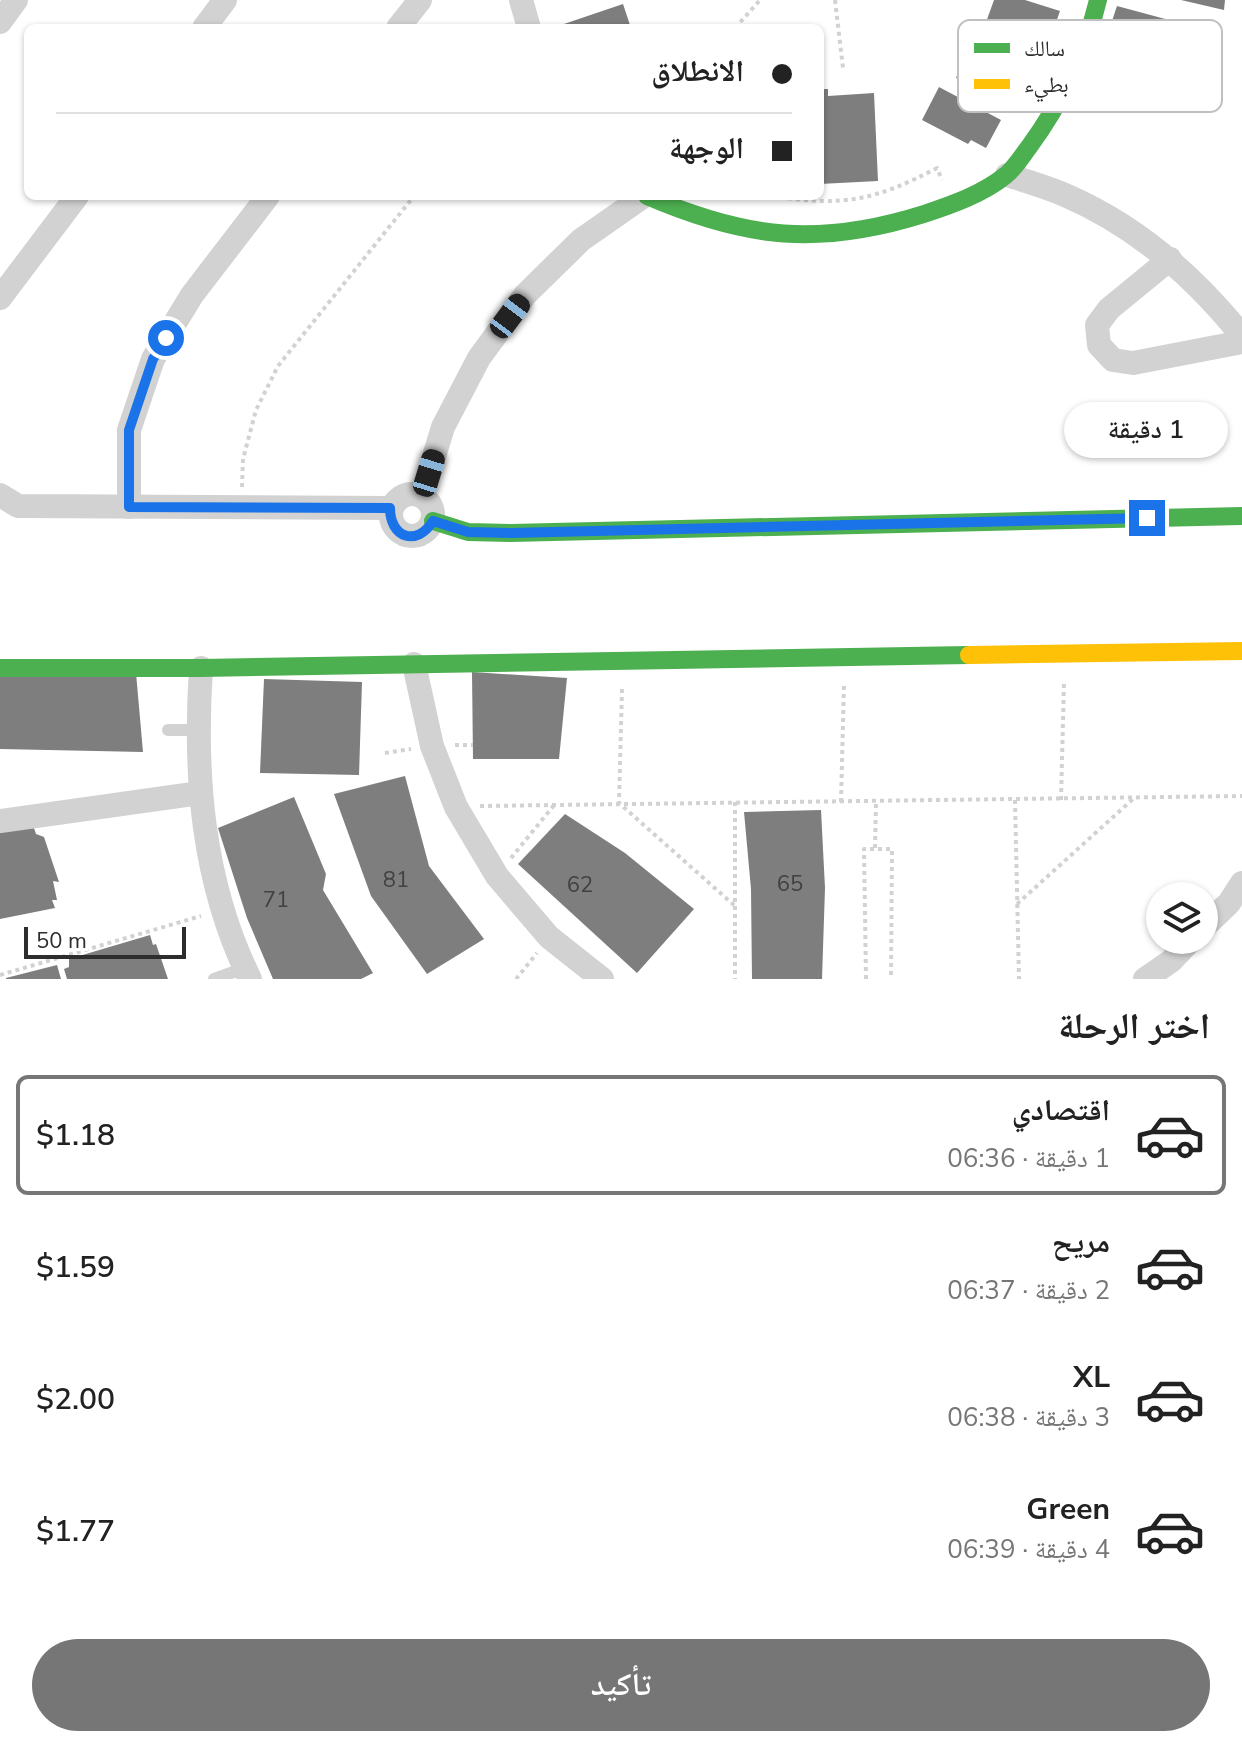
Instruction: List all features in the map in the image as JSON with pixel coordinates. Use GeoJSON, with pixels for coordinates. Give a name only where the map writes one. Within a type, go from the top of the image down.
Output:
{"type":"FeatureCollection","features":[{"type":"Feature","properties":{"kind":"street"},"geometry":{"type":"LineString","coordinates":[[0,22],[16,0]]}},
{"type":"Feature","properties":{"kind":"street"},"geometry":{"type":"LineString","coordinates":[[207,24],[225,0]]}},
{"type":"Feature","properties":{"kind":"street"},"geometry":{"type":"LineString","coordinates":[[401,24],[420,0]]}},
{"type":"Feature","properties":{"kind":"street"},"geometry":{"type":"LineString","coordinates":[[521,0],[528,24]]}},
{"type":"Feature","properties":{"kind":"street"},"geometry":{"type":"LineString","coordinates":[[1094,20],[1098,0]]}},
{"type":"Feature","properties":{"kind":"street"},"geometry":{"type":"LineString","coordinates":[[655,200],[704,219],[766,233],[829,235],[892,225],[952,204],[1007,175],[1053,112]]}},
{"type":"Feature","properties":{"kind":"street"},"geometry":{"type":"LineString","coordinates":[[1007,175],[1065,195],[1120,223],[1170,259],[1210,297],[1242,339],[1133,363],[1113,360],[1099,345],[1097,325],[1109,309],[1170,259]]}},
{"type":"Feature","properties":{"kind":"street"},"geometry":{"type":"LineString","coordinates":[[0,298],[74,200]]}},
{"type":"Feature","properties":{"kind":"street"},"geometry":{"type":"LineString","coordinates":[[129,507],[129,430],[153,359],[192,295],[265,200]]}},
{"type":"Feature","properties":{"kind":"street"},"geometry":{"type":"LineString","coordinates":[[422,496],[443,427],[479,358],[516,307],[581,240],[639,200]]}},
{"type":"Feature","properties":{"kind":"street"},"geometry":{"type":"LineString","coordinates":[[409,493],[422,496],[430,502],[433,521],[427,531],[416,536],[405,536],[395,530],[390,520],[390,508],[398,498],[409,493]]}},
{"type":"Feature","properties":{"kind":"street"},"geometry":{"type":"LineString","coordinates":[[0,495],[18,506],[390,508]]}},
{"type":"Feature","properties":{"kind":"street"},"geometry":{"type":"LineString","coordinates":[[433,521],[468,532],[511,533],[1242,516]]}},
{"type":"Feature","properties":{"kind":"street"},"geometry":{"type":"LineString","coordinates":[[0,668],[201,668],[1242,651]]}},
{"type":"Feature","properties":{"kind":"street"},"geometry":{"type":"LineString","coordinates":[[414,664],[432,746],[456,807],[497,876],[549,937],[602,979]]}},
{"type":"Feature","properties":{"kind":"street"},"geometry":{"type":"LineString","coordinates":[[201,668],[197,730],[200,793],[209,855],[223,909],[247,974]]}},
{"type":"Feature","properties":{"kind":"street"},"geometry":{"type":"LineString","coordinates":[[0,821],[200,793]]}},
{"type":"Feature","properties":{"kind":"street"},"geometry":{"type":"LineString","coordinates":[[1218,914],[1242,883]]}},
{"type":"Feature","properties":{"kind":"street"},"geometry":{"type":"LineString","coordinates":[[1145,979],[1178,954]]}},
{"type":"Feature","properties":{"kind":"lane"},"geometry":{"type":"LineString","coordinates":[[168,730],[197,730]]}},
{"type":"Feature","properties":{"kind":"lane"},"geometry":{"type":"LineString","coordinates":[[214,979],[247,974]]}},
{"type":"Feature","properties":{"kind":"path"},"geometry":{"type":"LineString","coordinates":[[739,24],[760,0]]}},
{"type":"Feature","properties":{"kind":"path"},"geometry":{"type":"LineString","coordinates":[[835,0],[843,68]]}},
{"type":"Feature","properties":{"kind":"path"},"geometry":{"type":"LineString","coordinates":[[799,200],[856,200],[898,188],[937,168],[952,204]]}},
{"type":"Feature","properties":{"kind":"path"},"geometry":{"type":"LineString","coordinates":[[241,508],[243,459],[256,410],[278,366],[411,200]]}},
{"type":"Feature","properties":{"kind":"path"},"geometry":{"type":"LineString","coordinates":[[1061,800],[1064,655]]}},
{"type":"Feature","properties":{"kind":"path"},"geometry":{"type":"LineString","coordinates":[[841,802],[845,658]]}},
{"type":"Feature","properties":{"kind":"path"},"geometry":{"type":"LineString","coordinates":[[622,661],[619,803],[735,906]]}},
{"type":"Feature","properties":{"kind":"path"},"geometry":{"type":"LineString","coordinates":[[456,807],[1242,796]]}},
{"type":"Feature","properties":{"kind":"path"},"geometry":{"type":"LineString","coordinates":[[1017,904],[1133,799]]}},
{"type":"Feature","properties":{"kind":"path"},"geometry":{"type":"LineString","coordinates":[[1015,800],[1019,979]]}},
{"type":"Feature","properties":{"kind":"path"},"geometry":{"type":"LineString","coordinates":[[875,848],[876,801]]}},
{"type":"Feature","properties":{"kind":"path"},"geometry":{"type":"LineString","coordinates":[[735,802],[735,979]]}},
{"type":"Feature","properties":{"kind":"path"},"geometry":{"type":"LineString","coordinates":[[497,876],[555,804]]}},
{"type":"Feature","properties":{"kind":"path"},"geometry":{"type":"LineString","coordinates":[[866,979],[864,849],[875,848],[892,849],[891,979]]}},
{"type":"Feature","properties":{"kind":"path"},"geometry":{"type":"LineString","coordinates":[[0,975],[223,909]]}},
{"type":"Feature","properties":{"kind":"path"},"geometry":{"type":"LineString","coordinates":[[516,979],[549,937]]}},
{"type":"Feature","properties":{"kind":"building"},"geometry":{"type":"Polygon","coordinates":[[[994,0],[1025,0],[1060,11],[1057,20],[987,20],[994,0]]]}},
{"type":"Feature","properties":{"kind":"building"},"geometry":{"type":"Polygon","coordinates":[[[1181,0],[1225,0],[1224,10],[1181,0]]]}},
{"type":"Feature","properties":{"kind":"building"},"geometry":{"type":"Polygon","coordinates":[[[623,4],[630,24],[564,24],[623,4]]]}},
{"type":"Feature","properties":{"kind":"building"},"geometry":{"type":"Polygon","coordinates":[[[1117,6],[1169,20],[1112,20],[1117,6]]]}},
{"type":"Feature","properties":{"kind":"building"},"geometry":{"type":"Polygon","coordinates":[[[939,87],[958,97],[958,112],[986,112],[1001,120],[986,148],[971,140],[968,144],[922,120],[939,87]]]}},
{"type":"Feature","properties":{"kind":"building"},"geometry":{"type":"Polygon","coordinates":[[[824,89],[828,89],[828,96],[874,93],[878,181],[824,184],[824,89]]]}},
{"type":"Feature","properties":{"kind":"building"},"geometry":{"type":"Polygon","coordinates":[[[472,672],[567,678],[559,759],[473,759],[472,672]]]}},
{"type":"Feature","properties":{"kind":"building"},"geometry":{"type":"Polygon","coordinates":[[[136,673],[143,752],[0,749],[0,675],[136,673]]]}},
{"type":"Feature","properties":{"kind":"building"},"geometry":{"type":"Polygon","coordinates":[[[264,679],[362,682],[359,775],[260,773],[264,679]]]}},
{"type":"Feature","properties":{"kind":"building"},"geometry":{"type":"Polygon","coordinates":[[[405,776],[429,866],[484,939],[427,974],[371,896],[334,794],[405,776]]]}},
{"type":"Feature","properties":{"kind":"building"},"geometry":{"type":"Polygon","coordinates":[[[294,797],[326,874],[323,890],[373,973],[361,979],[273,979],[247,918],[218,828],[294,797]]]}},
{"type":"Feature","properties":{"kind":"building"},"geometry":{"type":"Polygon","coordinates":[[[821,810],[825,888],[822,979],[752,979],[751,889],[744,812],[821,810]]]}},
{"type":"Feature","properties":{"kind":"building"},"geometry":{"type":"Polygon","coordinates":[[[565,814],[625,853],[694,909],[637,973],[518,864],[565,814]]]}},
{"type":"Feature","properties":{"kind":"building"},"geometry":{"type":"Polygon","coordinates":[[[33,825],[36,834],[44,837],[59,882],[53,881],[57,900],[52,900],[55,908],[0,919],[0,829],[33,825]]]}},
{"type":"Feature","properties":{"kind":"building"},"geometry":{"type":"Polygon","coordinates":[[[150,935],[168,979],[67,979],[64,969],[69,967],[69,959],[150,935]]]}},
{"type":"Feature","properties":{"kind":"building"},"geometry":{"type":"Polygon","coordinates":[[[57,965],[61,979],[6,979],[6,978],[57,965]]]}},
{"type":"Feature","properties":{"kind":"traffic: fast"},"geometry":{"type":"LineString","coordinates":[[1093,20],[1098,0]]}},
{"type":"Feature","properties":{"kind":"traffic: fast"},"geometry":{"type":"LineString","coordinates":[[657,200],[718,222],[784,234],[850,231],[886,224],[924,214],[997,182],[1018,162],[1052,112]]}},
{"type":"Feature","properties":{"kind":"traffic: fast"},"geometry":{"type":"LineString","coordinates":[[433,521],[468,532],[511,533],[1242,516]]}},
{"type":"Feature","properties":{"kind":"traffic: fast"},"geometry":{"type":"LineString","coordinates":[[0,668],[201,668],[969,655]]}},
{"type":"Feature","properties":{"kind":"traffic: slow"},"geometry":{"type":"LineString","coordinates":[[969,655],[1242,651]]}},
{"type":"Feature","properties":{"kind":"route"},"geometry":{"type":"LineString","coordinates":[[166,338],[153,359],[129,430],[129,507],[390,508],[390,520],[395,530],[405,536],[416,536],[427,531],[433,521],[468,532],[511,533],[1147,518]]}}]}
